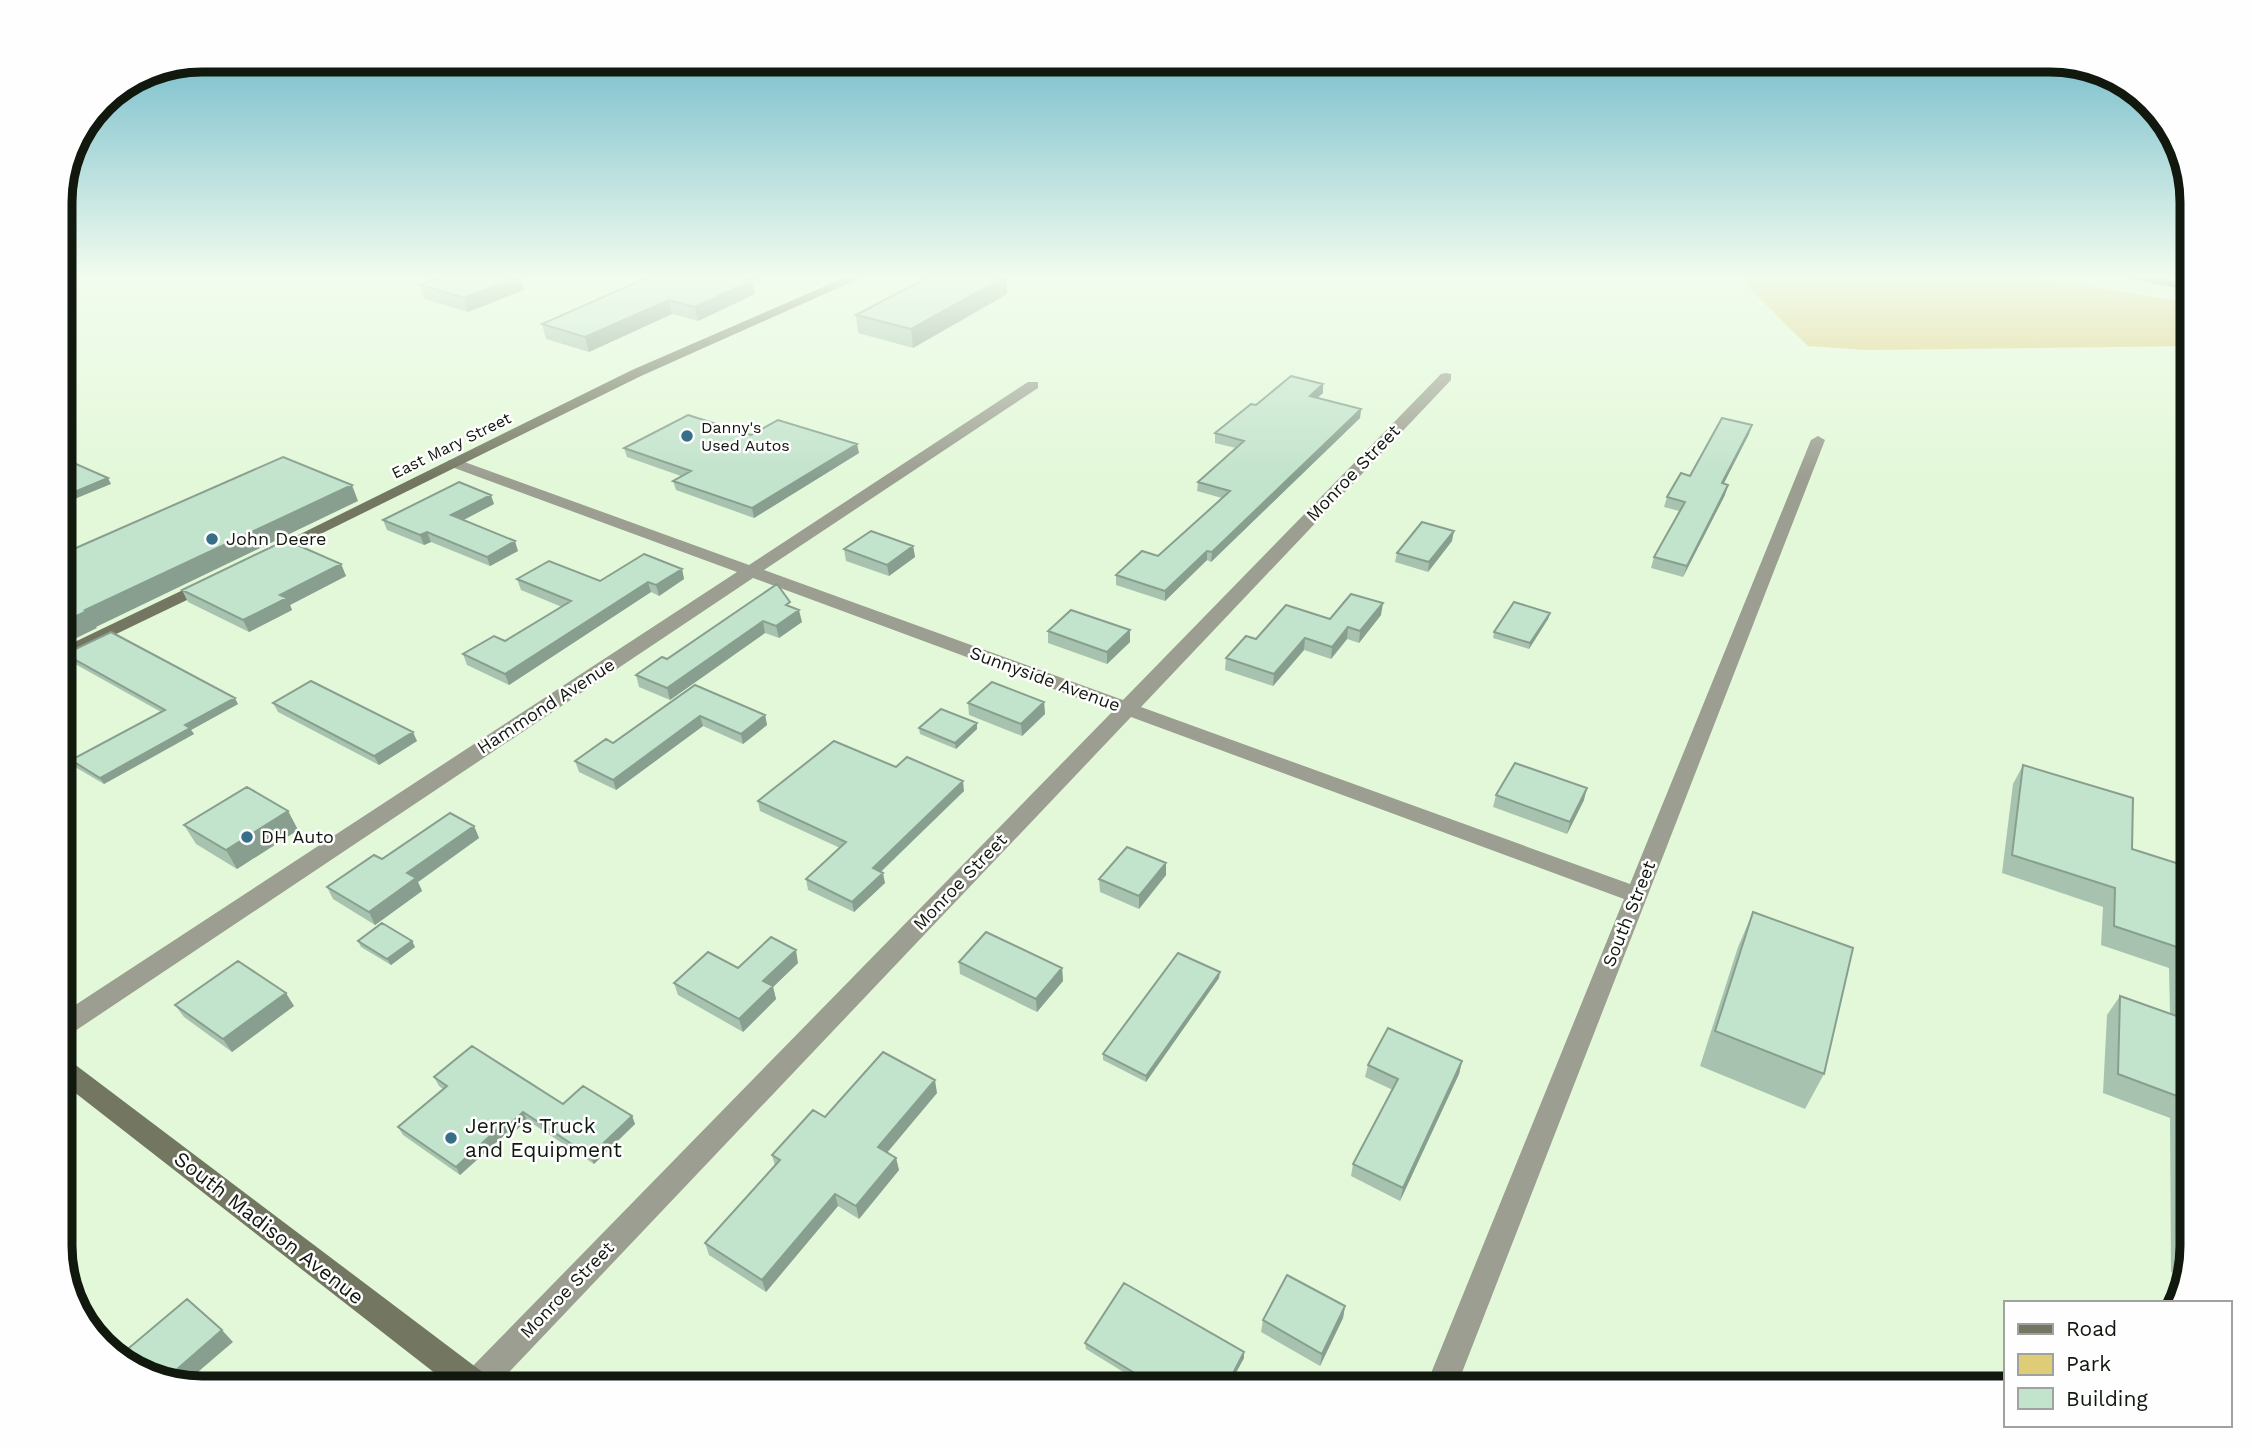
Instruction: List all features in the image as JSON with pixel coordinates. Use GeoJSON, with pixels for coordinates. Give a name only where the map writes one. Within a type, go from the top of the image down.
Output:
{"type":"FeatureCollection","features":[{"type":"Feature","properties":{"kind":"main road","name":"East Mary Street"},"geometry":{"type":"LineString","coordinates":[[257,559],[702,343]]}},
{"type":"Feature","properties":{"kind":"main road"},"geometry":{"type":"LineString","coordinates":[[72,650],[220,578]]}},
{"type":"Feature","properties":{"kind":"main road","name":"South Madison Avenue"},"geometry":{"type":"LineString","coordinates":[[72,1076],[462,1376]]}},
{"type":"Feature","properties":{"kind":"street","name":"Monroe Street"},"geometry":{"type":"LineString","coordinates":[[487,1376],[1446,377]]}},
{"type":"Feature","properties":{"kind":"street","name":"Hammond Avenue"},"geometry":{"type":"LineString","coordinates":[[72,1020],[1033,384]]}},
{"type":"Feature","properties":{"kind":"street","name":"South Street"},"geometry":{"type":"LineString","coordinates":[[1446,1376],[1818,440]]}},
{"type":"Feature","properties":{"kind":"street","name":"Sunnyside Avenue"},"geometry":{"type":"LineString","coordinates":[[454,463],[1637,895]]}},
{"type":"Feature","properties":{"kind":"green space"},"geometry":{"type":"Polygon","coordinates":[[[1805,343],[2180,343],[2180,346],[1867,350],[1808,346],[1805,343]]]}},
{"type":"Feature","properties":{"kind":"building"},"geometry":{"type":"Polygon","coordinates":[[[1291,376],[1323,384],[1310,396],[1361,409],[1212,552],[1207,551],[1165,591],[1116,575],[1142,551],[1158,556],[1230,491],[1198,482],[1244,441],[1215,433],[1251,404],[1256,405],[1291,376]]]}},
{"type":"Feature","properties":{"kind":"building"},"geometry":{"type":"Polygon","coordinates":[[[688,415],[751,435],[778,420],[857,444],[752,508],[673,481],[691,471],[624,448],[688,415]]]}},
{"type":"Feature","properties":{"kind":"building"},"geometry":{"type":"Polygon","coordinates":[[[1722,418],[1752,425],[1722,483],[1728,485],[1687,566],[1654,557],[1685,502],[1667,497],[1681,473],[1690,476],[1722,418]]]}},
{"type":"Feature","properties":{"kind":"building","name":"John Deere"},"geometry":{"type":"Polygon","coordinates":[[[283,457],[352,485],[72,618],[72,550],[283,457]]]}},
{"type":"Feature","properties":{"kind":"building"},"geometry":{"type":"Polygon","coordinates":[[[72,462],[108,478],[72,493],[72,462]]]}},
{"type":"Feature","properties":{"kind":"building"},"geometry":{"type":"Polygon","coordinates":[[[459,482],[491,495],[451,515],[515,541],[487,557],[427,532],[420,535],[383,520],[459,482]]]}},
{"type":"Feature","properties":{"kind":"building"},"geometry":{"type":"Polygon","coordinates":[[[1422,522],[1454,531],[1429,562],[1397,553],[1422,522]]]}},
{"type":"Feature","properties":{"kind":"building"},"geometry":{"type":"Polygon","coordinates":[[[871,531],[913,546],[887,565],[844,549],[871,531]]]}},
{"type":"Feature","properties":{"kind":"building"},"geometry":{"type":"Polygon","coordinates":[[[286,540],[341,564],[280,595],[287,598],[243,620],[182,590],[286,540]]]}},
{"type":"Feature","properties":{"kind":"building"},"geometry":{"type":"Polygon","coordinates":[[[644,554],[682,569],[656,585],[648,582],[505,674],[463,654],[494,636],[505,641],[571,601],[517,579],[549,561],[600,581],[644,554]]]}},
{"type":"Feature","properties":{"kind":"building"},"geometry":{"type":"Polygon","coordinates":[[[777,584],[790,602],[786,605],[799,610],[776,626],[763,621],[667,688],[636,675],[662,657],[667,659],[777,584]]]}},
{"type":"Feature","properties":{"kind":"building"},"geometry":{"type":"Polygon","coordinates":[[[1351,594],[1383,603],[1360,631],[1348,627],[1332,647],[1305,638],[1274,674],[1226,658],[1246,636],[1256,639],[1286,605],[1330,619],[1351,594]]]}},
{"type":"Feature","properties":{"kind":"building"},"geometry":{"type":"Polygon","coordinates":[[[1514,602],[1550,613],[1530,643],[1494,632],[1514,602]]]}},
{"type":"Feature","properties":{"kind":"building"},"geometry":{"type":"Polygon","coordinates":[[[1071,610],[1130,630],[1107,652],[1048,631],[1071,610]]]}},
{"type":"Feature","properties":{"kind":"building"},"geometry":{"type":"Polygon","coordinates":[[[111,632],[235,698],[185,725],[190,728],[100,778],[72,759],[165,710],[72,658],[72,651],[111,632]]]}},
{"type":"Feature","properties":{"kind":"building"},"geometry":{"type":"Polygon","coordinates":[[[311,681],[413,732],[374,756],[273,703],[311,681]]]}},
{"type":"Feature","properties":{"kind":"building"},"geometry":{"type":"Polygon","coordinates":[[[992,682],[1044,702],[1021,724],[968,703],[992,682]]]}},
{"type":"Feature","properties":{"kind":"building"},"geometry":{"type":"Polygon","coordinates":[[[695,685],[765,715],[741,734],[700,716],[613,780],[575,761],[606,739],[613,743],[695,685]]]}},
{"type":"Feature","properties":{"kind":"building"},"geometry":{"type":"Polygon","coordinates":[[[941,709],[977,723],[955,743],[919,728],[941,709]]]}},
{"type":"Feature","properties":{"kind":"building"},"geometry":{"type":"Polygon","coordinates":[[[834,741],[896,767],[907,757],[963,781],[873,868],[883,873],[852,902],[806,879],[846,842],[758,801],[834,741]]]}},
{"type":"Feature","properties":{"kind":"building"},"geometry":{"type":"Polygon","coordinates":[[[1515,763],[1587,788],[1570,822],[1496,795],[1515,763]]]}},
{"type":"Feature","properties":{"kind":"building"},"geometry":{"type":"Polygon","coordinates":[[[2023,765],[2133,798],[2132,849],[2180,864],[2180,948],[2114,926],[2115,888],[2012,855],[2023,765]]]}},
{"type":"Feature","properties":{"kind":"building"},"geometry":{"type":"Polygon","coordinates":[[[247,787],[288,811],[226,850],[184,825],[247,787]]]}},
{"type":"Feature","properties":{"kind":"building"},"geometry":{"type":"Polygon","coordinates":[[[450,813],[474,826],[407,873],[416,878],[369,912],[327,887],[374,855],[382,859],[450,813]]]}},
{"type":"Feature","properties":{"kind":"building"},"geometry":{"type":"Polygon","coordinates":[[[1127,847],[1166,863],[1139,896],[1099,879],[1127,847]]]}},
{"type":"Feature","properties":{"kind":"building"},"geometry":{"type":"Polygon","coordinates":[[[1753,912],[1853,948],[1824,1074],[1715,1031],[1753,912]]]}},
{"type":"Feature","properties":{"kind":"building"},"geometry":{"type":"Polygon","coordinates":[[[382,923],[412,941],[387,959],[358,941],[382,923]]]}},
{"type":"Feature","properties":{"kind":"building"},"geometry":{"type":"Polygon","coordinates":[[[986,932],[1062,968],[1036,999],[959,962],[986,932]]]}},
{"type":"Feature","properties":{"kind":"building"},"geometry":{"type":"Polygon","coordinates":[[[771,937],[796,950],[763,981],[773,986],[739,1019],[674,983],[708,952],[738,968],[771,937]]]}},
{"type":"Feature","properties":{"kind":"building"},"geometry":{"type":"Polygon","coordinates":[[[1178,953],[1220,972],[1146,1076],[1103,1054],[1178,953]]]}},
{"type":"Feature","properties":{"kind":"building"},"geometry":{"type":"Polygon","coordinates":[[[238,961],[286,993],[223,1039],[175,1005],[238,961]]]}},
{"type":"Feature","properties":{"kind":"building"},"geometry":{"type":"Polygon","coordinates":[[[2120,996],[2180,1017],[2180,1097],[2118,1074],[2120,996]]]}},
{"type":"Feature","properties":{"kind":"building"},"geometry":{"type":"Polygon","coordinates":[[[1388,1028],[1462,1061],[1403,1188],[1353,1164],[1398,1079],[1368,1065],[1388,1028]]]}},
{"type":"Feature","properties":{"kind":"building"},"geometry":{"type":"Polygon","coordinates":[[[472,1046],[563,1104],[583,1086],[632,1116],[590,1156],[523,1112],[508,1126],[504,1123],[456,1167],[398,1127],[447,1086],[434,1077],[472,1046]]]}},
{"type":"Feature","properties":{"kind":"building"},"geometry":{"type":"Polygon","coordinates":[[[883,1052],[935,1080],[878,1147],[896,1158],[856,1206],[835,1194],[762,1280],[705,1243],[780,1160],[772,1155],[813,1110],[825,1117],[883,1052]]]}},
{"type":"Feature","properties":{"kind":"building"},"geometry":{"type":"Polygon","coordinates":[[[1287,1275],[1345,1306],[1322,1354],[1263,1320],[1287,1275]]]}},
{"type":"Feature","properties":{"kind":"building"},"geometry":{"type":"Polygon","coordinates":[[[1124,1283],[1244,1352],[1232,1376],[1140,1376],[1085,1343],[1124,1283]]]}},
{"type":"Feature","properties":{"kind":"building"},"geometry":{"type":"Polygon","coordinates":[[[187,1299],[222,1330],[173,1373],[152,1366],[126,1351],[187,1299]]]}},
{"type":"Feature","properties":{"kind":"place","name":"Danny's Used Autos"},"geometry":{"type":"Point","coordinates":[687,436]}},
{"type":"Feature","properties":{"kind":"place","name":"John Deere"},"geometry":{"type":"Point","coordinates":[212,539]}},
{"type":"Feature","properties":{"kind":"place","name":"DH Auto"},"geometry":{"type":"Point","coordinates":[247,837]}},
{"type":"Feature","properties":{"kind":"place","name":"Jerry's Truck and Equipment"},"geometry":{"type":"Point","coordinates":[451,1138]}}]}
